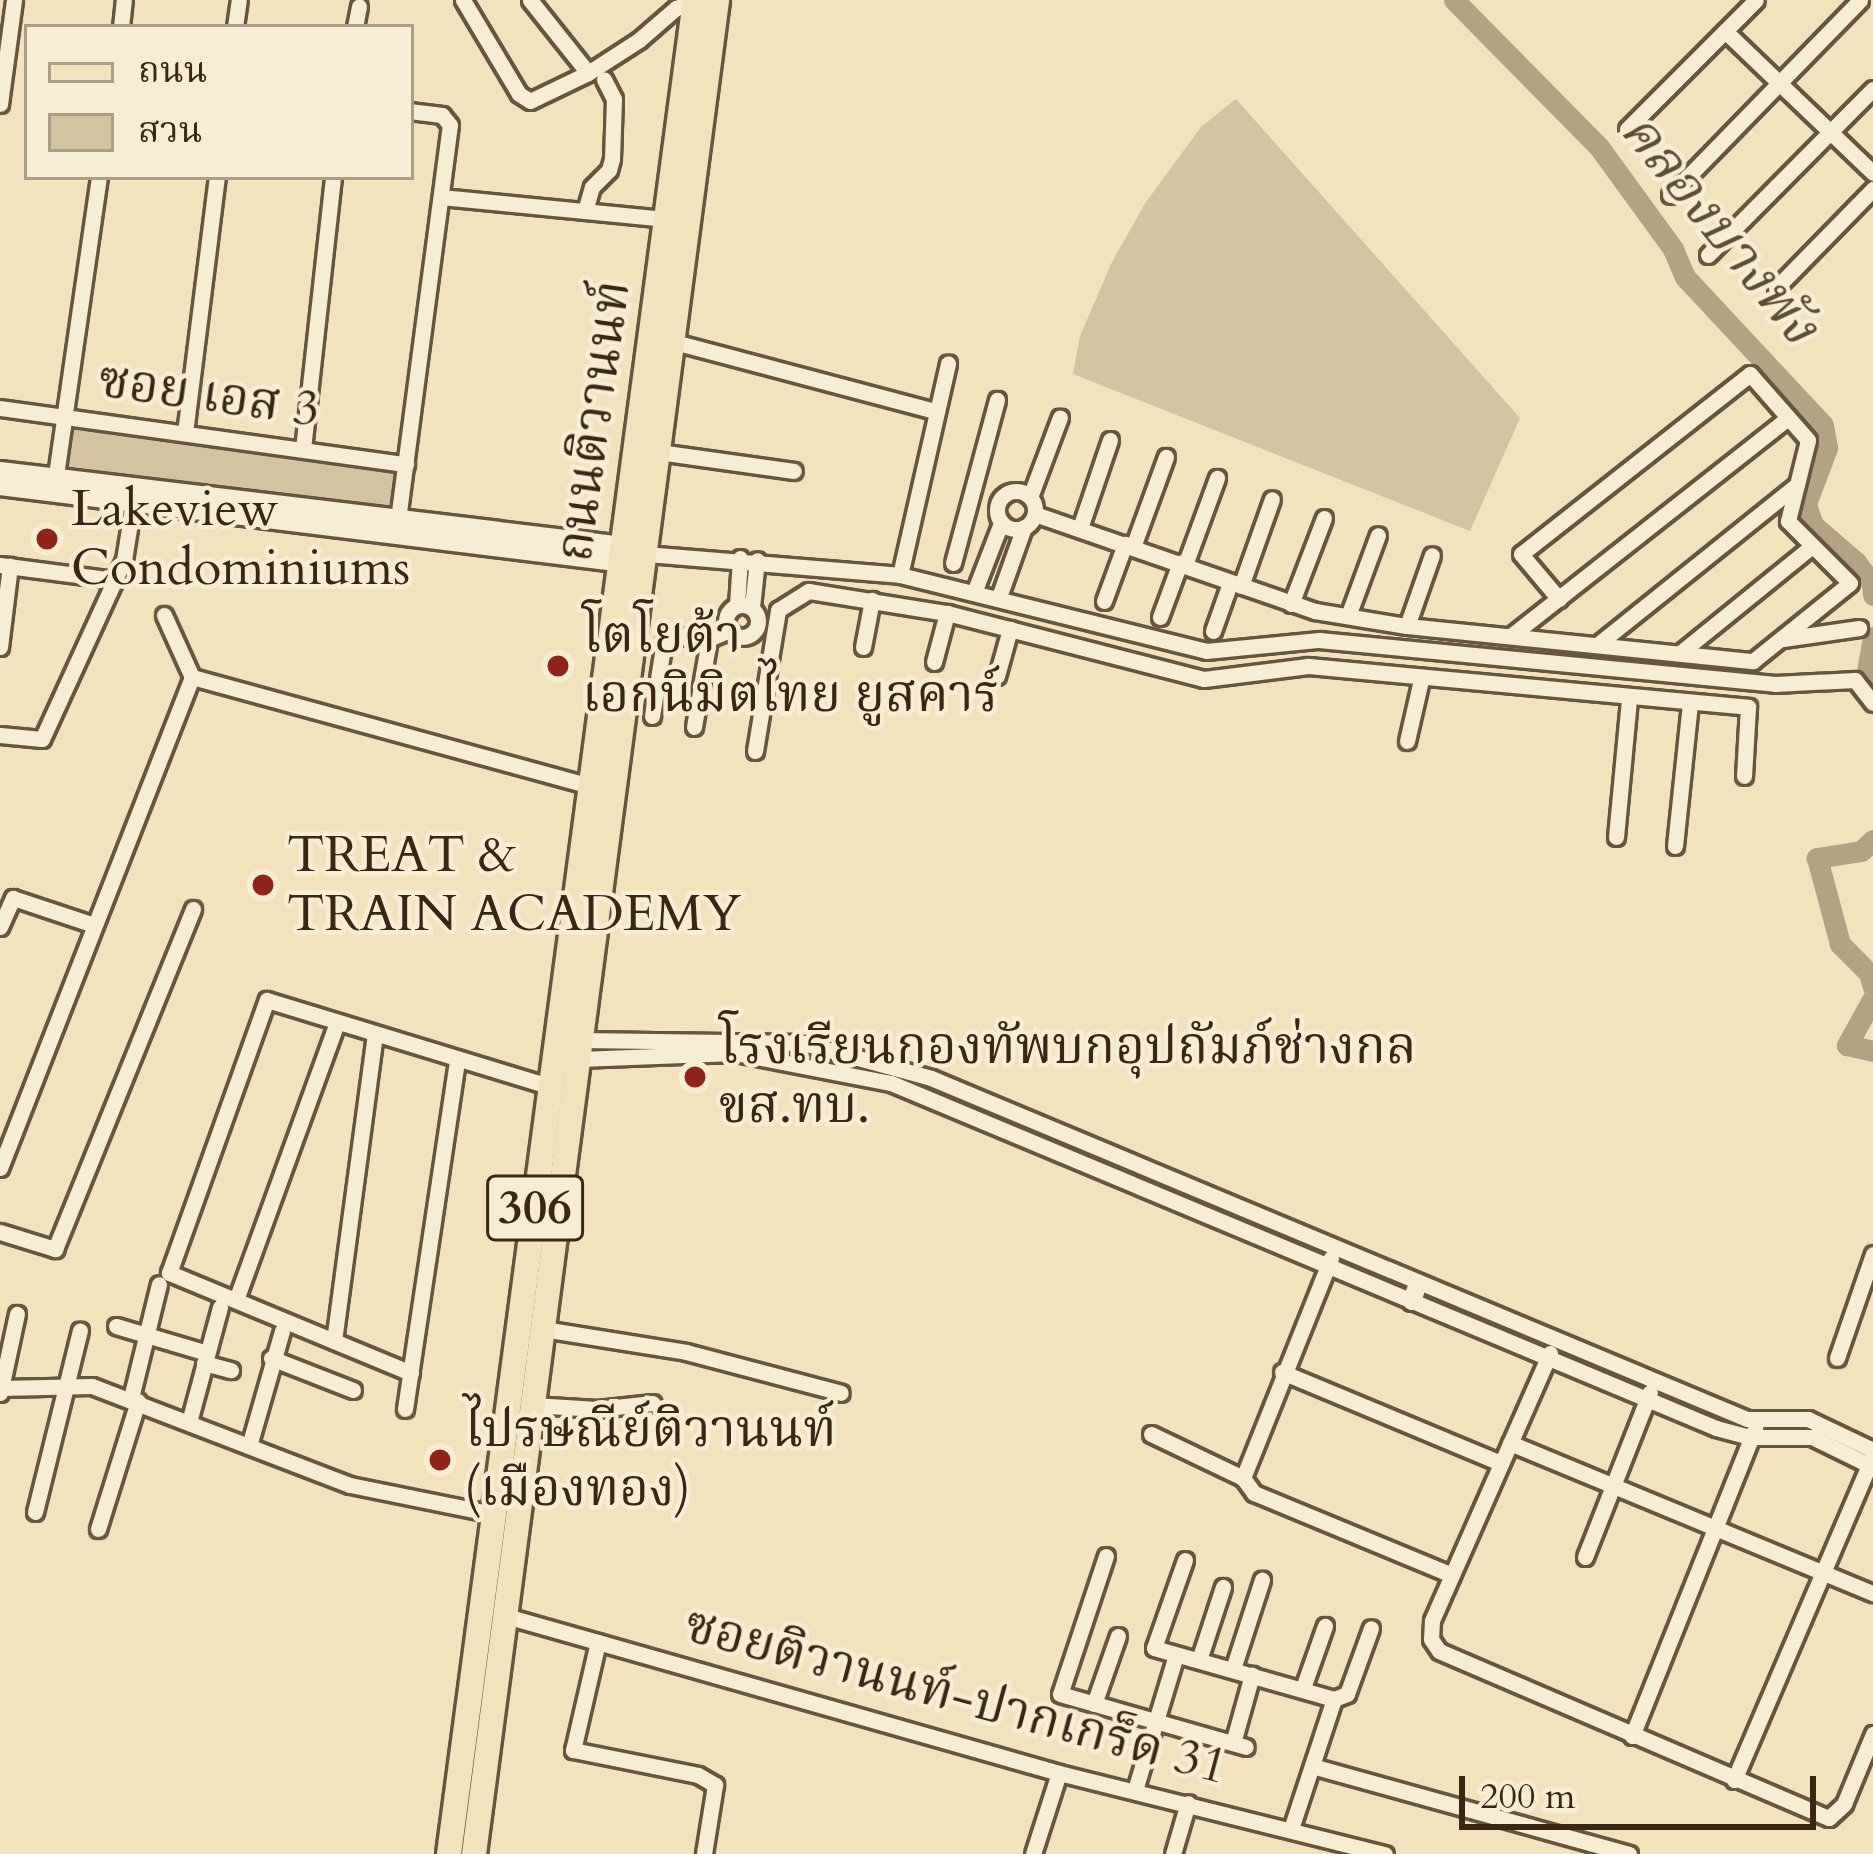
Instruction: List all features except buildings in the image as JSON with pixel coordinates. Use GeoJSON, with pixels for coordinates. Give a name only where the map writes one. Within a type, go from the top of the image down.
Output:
{"type":"FeatureCollection","features":[{"type":"Feature","properties":{"kind":"main road","name":"ถนนติวานนท์"},"geometry":{"type":"LineString","coordinates":[[449,1854],[533,1405],[636,555],[667,219],[702,1]]}},
{"type":"Feature","properties":{"kind":"main road","name":"ถนนติวานนท์"},"geometry":{"type":"LineString","coordinates":[[474,1854],[493,1613],[494,1514],[551,1088],[574,1056],[590,786],[659,452],[674,342],[702,1]]}},
{"type":"Feature","properties":{"kind":"street"},"geometry":{"type":"LineString","coordinates":[[0,104],[14,0]]}},
{"type":"Feature","properties":{"kind":"street"},"geometry":{"type":"LineString","coordinates":[[463,0],[519,94],[530,100],[596,76],[676,8],[702,1]]}},
{"type":"Feature","properties":{"kind":"street"},"geometry":{"type":"LineString","coordinates":[[530,0],[614,99],[612,159],[609,170],[592,187],[585,211]]}},
{"type":"Feature","properties":{"kind":"street"},"geometry":{"type":"LineString","coordinates":[[1627,129],[1756,0]]}},
{"type":"Feature","properties":{"kind":"street"},"geometry":{"type":"LineString","coordinates":[[1670,195],[1860,0]]}},
{"type":"Feature","properties":{"kind":"street"},"geometry":{"type":"LineString","coordinates":[[356,24],[359,6]]}},
{"type":"Feature","properties":{"kind":"street"},"geometry":{"type":"LineString","coordinates":[[1725,31],[1873,173]]}},
{"type":"Feature","properties":{"kind":"street"},"geometry":{"type":"LineString","coordinates":[[1708,255],[1873,89]]}},
{"type":"Feature","properties":{"kind":"street"},"geometry":{"type":"LineString","coordinates":[[397,528],[450,125],[442,115],[414,111]]}},
{"type":"Feature","properties":{"kind":"street"},"geometry":{"type":"LineString","coordinates":[[54,484],[99,180]]}},
{"type":"Feature","properties":{"kind":"street"},"geometry":{"type":"LineString","coordinates":[[185,434],[217,180]]}},
{"type":"Feature","properties":{"kind":"street"},"geometry":{"type":"LineString","coordinates":[[303,449],[333,180]]}},
{"type":"Feature","properties":{"kind":"street"},"geometry":{"type":"LineString","coordinates":[[1776,288],[1873,189]]}},
{"type":"Feature","properties":{"kind":"street"},"geometry":{"type":"LineString","coordinates":[[441,197],[667,219]]}},
{"type":"Feature","properties":{"kind":"street"},"geometry":{"type":"LineString","coordinates":[[674,342],[935,411]]}},
{"type":"Feature","properties":{"kind":"street"},"geometry":{"type":"LineString","coordinates":[[900,575],[947,363]]}},
{"type":"Feature","properties":{"kind":"street"},"geometry":{"type":"LineString","coordinates":[[969,492],[999,500],[1014,490],[1029,512],[1291,604],[1407,626],[1753,661],[1850,583],[1788,521],[1808,440],[1750,374],[1521,554],[1559,599]]}},
{"type":"Feature","properties":{"kind":"street"},"geometry":{"type":"LineString","coordinates":[[952,563],[997,400]]}},
{"type":"Feature","properties":{"kind":"street","name":"ซอย เอส 3"},"geometry":{"type":"LineString","coordinates":[[0,408],[406,464]]}},
{"type":"Feature","properties":{"kind":"street"},"geometry":{"type":"LineString","coordinates":[[999,596],[1060,417]]}},
{"type":"Feature","properties":{"kind":"street"},"geometry":{"type":"LineString","coordinates":[[1512,635],[1788,418]]}},
{"type":"Feature","properties":{"kind":"street"},"geometry":{"type":"LineString","coordinates":[[1080,528],[1110,440]]}},
{"type":"Feature","properties":{"kind":"street"},"geometry":{"type":"LineString","coordinates":[[659,452],[794,470]]}},
{"type":"Feature","properties":{"kind":"street"},"geometry":{"type":"LineString","coordinates":[[1104,601],[1166,457]]}},
{"type":"Feature","properties":{"kind":"street"},"geometry":{"type":"LineString","coordinates":[[0,471],[54,484],[486,539],[900,575],[1206,651],[1319,640],[1774,684],[1855,680],[1873,703]]}},
{"type":"Feature","properties":{"kind":"street"},"geometry":{"type":"LineString","coordinates":[[1160,617],[1217,478]]}},
{"type":"Feature","properties":{"kind":"street"},"geometry":{"type":"LineString","coordinates":[[0,485],[54,484]]}},
{"type":"Feature","properties":{"kind":"street"},"geometry":{"type":"LineString","coordinates":[[1597,645],[1797,485]]}},
{"type":"Feature","properties":{"kind":"street"},"geometry":{"type":"LineString","coordinates":[[0,736],[42,739],[116,580],[134,495]]}},
{"type":"Feature","properties":{"kind":"street"},"geometry":{"type":"LineString","coordinates":[[1213,631],[1271,499]]}},
{"type":"Feature","properties":{"kind":"street"},"geometry":{"type":"LineString","coordinates":[[975,590],[1001,523],[999,500]]}},
{"type":"Feature","properties":{"kind":"street"},"geometry":{"type":"LineString","coordinates":[[1001,523],[1029,512]]}},
{"type":"Feature","properties":{"kind":"street"},"geometry":{"type":"LineString","coordinates":[[1291,604],[1324,518]]}},
{"type":"Feature","properties":{"kind":"street"},"geometry":{"type":"LineString","coordinates":[[1348,616],[1378,535]]}},
{"type":"Feature","properties":{"kind":"street"},"geometry":{"type":"LineString","coordinates":[[1680,652],[1812,546]]}},
{"type":"Feature","properties":{"kind":"street"},"geometry":{"type":"LineString","coordinates":[[1407,626],[1432,555]]}},
{"type":"Feature","properties":{"kind":"street"},"geometry":{"type":"LineString","coordinates":[[652,716],[664,634],[709,639],[729,630],[747,636],[748,559]]}},
{"type":"Feature","properties":{"kind":"street"},"geometry":{"type":"LineString","coordinates":[[0,647],[5,566],[116,580]]}},
{"type":"Feature","properties":{"kind":"street"},"geometry":{"type":"LineString","coordinates":[[729,630],[727,616],[778,610],[809,591],[947,613],[1204,679],[1308,666],[1629,699],[1748,706],[1744,776]]}},
{"type":"Feature","properties":{"kind":"street"},"geometry":{"type":"LineString","coordinates":[[863,647],[872,600]]}},
{"type":"Feature","properties":{"kind":"street"},"geometry":{"type":"LineString","coordinates":[[755,751],[778,610]]}},
{"type":"Feature","properties":{"kind":"street"},"geometry":{"type":"LineString","coordinates":[[934,662],[947,613]]}},
{"type":"Feature","properties":{"kind":"street"},"geometry":{"type":"LineString","coordinates":[[0,1168],[192,677],[164,615]]}},
{"type":"Feature","properties":{"kind":"street"},"geometry":{"type":"LineString","coordinates":[[1780,640],[1859,628]]}},
{"type":"Feature","properties":{"kind":"street"},"geometry":{"type":"LineString","coordinates":[[997,676],[1010,629]]}},
{"type":"Feature","properties":{"kind":"street"},"geometry":{"type":"LineString","coordinates":[[694,727],[709,639]]}},
{"type":"Feature","properties":{"kind":"street"},"geometry":{"type":"LineString","coordinates":[[192,677],[590,786]]}},
{"type":"Feature","properties":{"kind":"street"},"geometry":{"type":"LineString","coordinates":[[1407,741],[1421,680]]}},
{"type":"Feature","properties":{"kind":"street"},"geometry":{"type":"LineString","coordinates":[[1616,837],[1629,699]]}},
{"type":"Feature","properties":{"kind":"street"},"geometry":{"type":"LineString","coordinates":[[1675,846],[1690,703]]}},
{"type":"Feature","properties":{"kind":"street"},"geometry":{"type":"LineString","coordinates":[[0,927],[13,898],[94,925]]}},
{"type":"Feature","properties":{"kind":"street"},"geometry":{"type":"LineString","coordinates":[[0,1232],[55,1249],[194,909]]}},
{"type":"Feature","properties":{"kind":"street"},"geometry":{"type":"LineString","coordinates":[[410,1373],[228,1304],[169,1273],[267,1000],[551,1088]]}},
{"type":"Feature","properties":{"kind":"street"},"geometry":{"type":"LineString","coordinates":[[190,1422],[205,1358],[338,1022]]}},
{"type":"Feature","properties":{"kind":"street"},"geometry":{"type":"LineString","coordinates":[[334,1341],[375,1034]]}},
{"type":"Feature","properties":{"kind":"street"},"geometry":{"type":"LineString","coordinates":[[574,1056],[803,1042],[932,1078],[1335,1250],[1547,1357],[1716,1428],[1755,1428],[1812,1437],[1872,1459],[1734,1780]]}},
{"type":"Feature","properties":{"kind":"street"},"geometry":{"type":"LineString","coordinates":[[574,1056],[735,1053],[891,1083],[1328,1266],[1558,1340],[1755,1428]]}},
{"type":"Feature","properties":{"kind":"street"},"geometry":{"type":"LineString","coordinates":[[405,1408],[457,1059]]}},
{"type":"Feature","properties":{"kind":"street"},"geometry":{"type":"LineString","coordinates":[[1243,1478],[1335,1250]]}},
{"type":"Feature","properties":{"kind":"street"},"geometry":{"type":"LineString","coordinates":[[1837,1358],[1869,1283],[1873,1254]]}},
{"type":"Feature","properties":{"kind":"street"},"geometry":{"type":"LineString","coordinates":[[98,1529],[134,1400],[159,1284]]}},
{"type":"Feature","properties":{"kind":"street"},"geometry":{"type":"LineString","coordinates":[[17,1314],[1,1390],[92,1386],[350,1485],[494,1514]]}},
{"type":"Feature","properties":{"kind":"street"},"geometry":{"type":"LineString","coordinates":[[116,1326],[232,1370]]}},
{"type":"Feature","properties":{"kind":"street"},"geometry":{"type":"LineString","coordinates":[[543,1329],[686,1352],[841,1393]]}},
{"type":"Feature","properties":{"kind":"street"},"geometry":{"type":"LineString","coordinates":[[35,1512],[80,1330]]}},
{"type":"Feature","properties":{"kind":"street"},"geometry":{"type":"LineString","coordinates":[[249,1446],[282,1330]]}},
{"type":"Feature","properties":{"kind":"street"},"geometry":{"type":"LineString","coordinates":[[1558,1340],[1432,1621],[1431,1639],[1439,1651],[1814,1814],[1838,1815],[1873,1734]]}},
{"type":"Feature","properties":{"kind":"street"},"geometry":{"type":"LineString","coordinates":[[272,1358],[353,1390]]}},
{"type":"Feature","properties":{"kind":"street"},"geometry":{"type":"LineString","coordinates":[[1282,1372],[1501,1463]]}},
{"type":"Feature","properties":{"kind":"street"},"geometry":{"type":"LineString","coordinates":[[1585,1557],[1654,1380]]}},
{"type":"Feature","properties":{"kind":"street"},"geometry":{"type":"LineString","coordinates":[[533,1405],[597,1409],[653,1403]]}},
{"type":"Feature","properties":{"kind":"street"},"geometry":{"type":"LineString","coordinates":[[1631,1736],[1755,1428]]}},
{"type":"Feature","properties":{"kind":"street"},"geometry":{"type":"LineString","coordinates":[[1151,1433],[1243,1478],[1250,1491],[1452,1575]]}},
{"type":"Feature","properties":{"kind":"street"},"geometry":{"type":"LineString","coordinates":[[1510,1443],[1873,1593]]}},
{"type":"Feature","properties":{"kind":"street"},"geometry":{"type":"LineString","coordinates":[[1106,1556],[1060,1694],[1239,1745],[1252,1676]]}},
{"type":"Feature","properties":{"kind":"street"},"geometry":{"type":"LineString","coordinates":[[1184,1560],[1154,1648],[1334,1699],[1347,1694],[1371,1628]]}},
{"type":"Feature","properties":{"kind":"street"},"geometry":{"type":"LineString","coordinates":[[1232,1669],[1262,1580]]}},
{"type":"Feature","properties":{"kind":"street"},"geometry":{"type":"LineString","coordinates":[[1199,1660],[1223,1587]]}},
{"type":"Feature","properties":{"kind":"street","name":"ซอยติวานนท์-ปากเกร็ด 31"},"geometry":{"type":"LineString","coordinates":[[493,1613],[1059,1773],[1385,1854]]}},
{"type":"Feature","properties":{"kind":"street"},"geometry":{"type":"LineString","coordinates":[[1303,1688],[1325,1626]]}},
{"type":"Feature","properties":{"kind":"street"},"geometry":{"type":"LineString","coordinates":[[1094,1704],[1118,1636]]}},
{"type":"Feature","properties":{"kind":"street"},"geometry":{"type":"LineString","coordinates":[[598,1642],[573,1750],[698,1775],[715,1785],[704,1854]]}},
{"type":"Feature","properties":{"kind":"street"},"geometry":{"type":"LineString","coordinates":[[1135,1790],[1176,1655]]}},
{"type":"Feature","properties":{"kind":"street"},"geometry":{"type":"LineString","coordinates":[[1291,1829],[1334,1699]]}},
{"type":"Feature","properties":{"kind":"street"},"geometry":{"type":"LineString","coordinates":[[1312,1766],[1629,1854]]}},
{"type":"Feature","properties":{"kind":"street"},"geometry":{"type":"LineString","coordinates":[[1033,1854],[1059,1773]]}},
{"type":"Feature","properties":{"kind":"street"},"geometry":{"type":"LineString","coordinates":[[1172,1854],[1188,1803]]}},
{"type":"Feature","properties":{"kind":"green space"},"geometry":{"type":"Polygon","coordinates":[[[1236,99],[1520,418],[1470,531],[1073,374],[1080,336],[1112,262],[1146,202],[1201,127],[1236,99]]]}},
{"type":"Feature","properties":{"kind":"green space"},"geometry":{"type":"Polygon","coordinates":[[[65,418],[406,466],[398,519],[57,471],[65,418]]]}},
{"type":"Feature","properties":{"kind":"waterway","name":"คลองบางพัง"},"geometry":{"type":"LineString","coordinates":[[1454,0],[1599,147],[1673,249],[1685,277],[1823,425],[1827,448],[1806,504],[1813,525],[1856,562],[1872,583],[1873,595]]}},
{"type":"Feature","properties":{"kind":"waterway","name":"คลองบางพัง"},"geometry":{"type":"LineString","coordinates":[[1873,637],[1867,672],[1873,686]]}},
{"type":"Feature","properties":{"kind":"waterway","name":"คลองบางพัง"},"geometry":{"type":"LineString","coordinates":[[1873,840],[1861,851],[1817,858],[1840,944],[1869,973],[1873,987]]}},
{"type":"Feature","properties":{"kind":"waterway","name":"คลองบางพัง"},"geometry":{"type":"LineString","coordinates":[[1873,998],[1847,1045],[1873,1051]]}},
{"type":"Feature","properties":{"kind":"place","name":"Lakeview Condominiums"},"geometry":{"type":"Point","coordinates":[47,539]}},
{"type":"Feature","properties":{"kind":"place","name":"โตโยต้า เอกนิมิตไทย ยูสคาร์"},"geometry":{"type":"Point","coordinates":[558,666]}},
{"type":"Feature","properties":{"kind":"place","name":"TREAT & TRAIN ACADEMY"},"geometry":{"type":"Point","coordinates":[263,885]}},
{"type":"Feature","properties":{"kind":"place","name":"โรงเรียนกองทัพบกอุปถัมภ์ช่างกล ขส.ทบ."},"geometry":{"type":"Point","coordinates":[695,1077]}},
{"type":"Feature","properties":{"kind":"place","name":"ไปรษณีย์ติวานนท์ (เมืองทอง)"},"geometry":{"type":"Point","coordinates":[440,1460]}}]}
